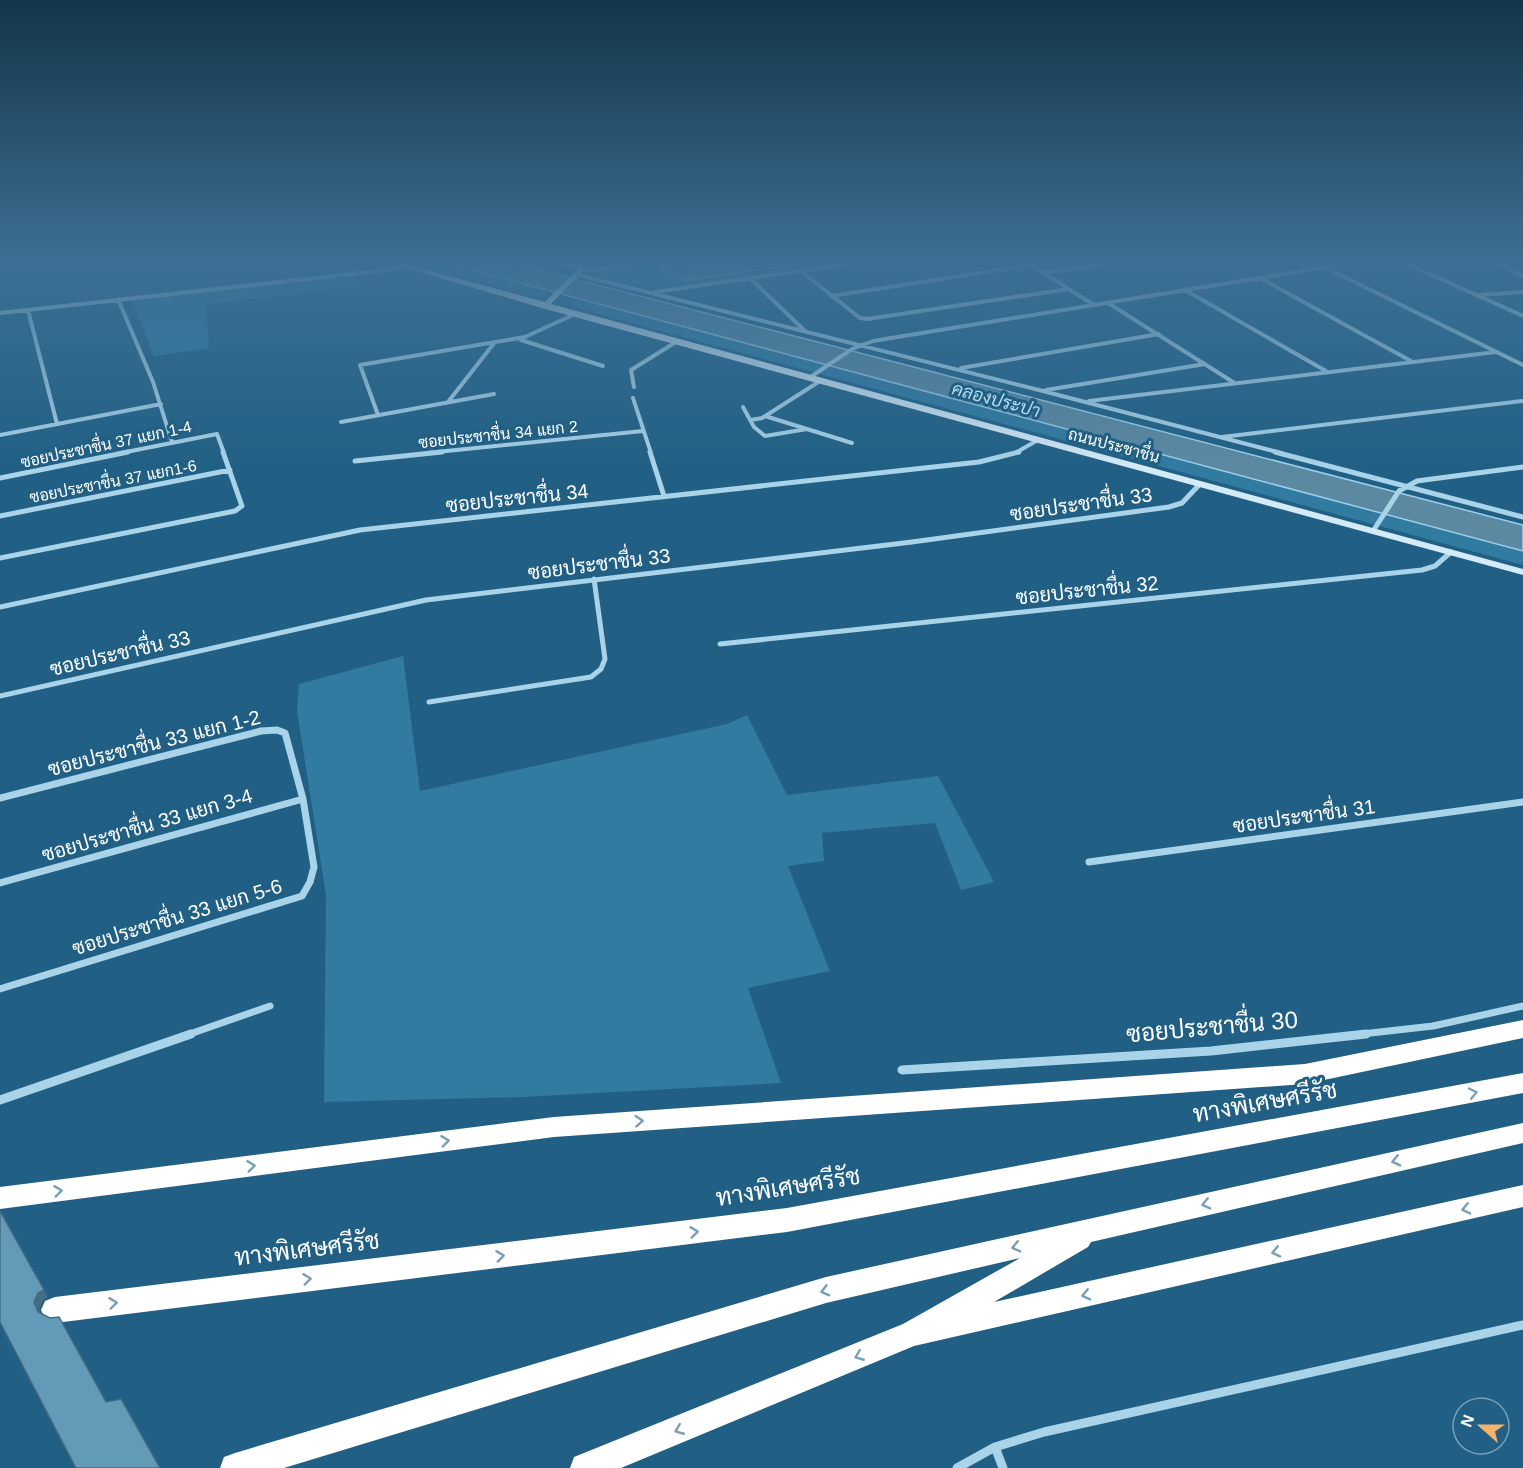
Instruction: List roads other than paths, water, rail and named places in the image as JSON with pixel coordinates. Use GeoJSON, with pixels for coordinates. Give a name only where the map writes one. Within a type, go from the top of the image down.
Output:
{"type":"FeatureCollection","features":[{"type":"Feature","properties":{"kind":"highway"},"geometry":{"type":"LineString","coordinates":[[0,1198],[554,1128],[1305,1074],[1523,1029]]}},
{"type":"Feature","properties":{"kind":"highway","name":"ทางพิเศษศรีรัช"},"geometry":{"type":"LineString","coordinates":[[55,1310],[787,1220],[1523,1083]]}},
{"type":"Feature","properties":{"kind":"highway"},"geometry":{"type":"LineString","coordinates":[[235,1468],[826,1290],[1523,1133]]}},
{"type":"Feature","properties":{"kind":"highway"},"geometry":{"type":"LineString","coordinates":[[913,1334],[1523,1196]]}},
{"type":"Feature","properties":{"kind":"highway"},"geometry":{"type":"LineString","coordinates":[[585,1468],[913,1334],[1096,1229]]}},
{"type":"Feature","properties":{"kind":"main road","name":"ถนนประชาชื่น"},"geometry":{"type":"LineString","coordinates":[[631,330],[1523,572]]}},
{"type":"Feature","properties":{"kind":"street"},"geometry":{"type":"LineString","coordinates":[[33,330],[57,424]]}},
{"type":"Feature","properties":{"kind":"street"},"geometry":{"type":"LineString","coordinates":[[130,330],[161,404],[172,442]]}},
{"type":"Feature","properties":{"kind":"street"},"geometry":{"type":"LineString","coordinates":[[378,415],[360,366],[517,339],[543,330]]}},
{"type":"Feature","properties":{"kind":"street"},"geometry":{"type":"LineString","coordinates":[[799,330],[1043,390],[1402,489],[1523,518]]}},
{"type":"Feature","properties":{"kind":"street"},"geometry":{"type":"LineString","coordinates":[[809,378],[860,345],[951,330]]}},
{"type":"Feature","properties":{"kind":"street"},"geometry":{"type":"LineString","coordinates":[[1152,330],[1234,383]]}},
{"type":"Feature","properties":{"kind":"street"},"geometry":{"type":"LineString","coordinates":[[1253,330],[1326,372]]}},
{"type":"Feature","properties":{"kind":"street"},"geometry":{"type":"LineString","coordinates":[[1353,330],[1412,362]]}},
{"type":"Feature","properties":{"kind":"street"},"geometry":{"type":"LineString","coordinates":[[1450,330],[1523,365]]}},
{"type":"Feature","properties":{"kind":"street"},"geometry":{"type":"LineString","coordinates":[[956,369],[1159,334]]}},
{"type":"Feature","properties":{"kind":"street"},"geometry":{"type":"LineString","coordinates":[[517,339],[603,366]]}},
{"type":"Feature","properties":{"kind":"street"},"geometry":{"type":"LineString","coordinates":[[448,402],[495,342]]}},
{"type":"Feature","properties":{"kind":"street"},"geometry":{"type":"LineString","coordinates":[[634,387],[631,370],[676,342]]}},
{"type":"Feature","properties":{"kind":"street"},"geometry":{"type":"LineString","coordinates":[[1083,401],[1496,352]]}},
{"type":"Feature","properties":{"kind":"street"},"geometry":{"type":"LineString","coordinates":[[1043,390],[1205,364]]}},
{"type":"Feature","properties":{"kind":"street"},"geometry":{"type":"LineString","coordinates":[[751,420],[765,416],[820,381]]}},
{"type":"Feature","properties":{"kind":"street"},"geometry":{"type":"LineString","coordinates":[[341,422],[494,394]]}},
{"type":"Feature","properties":{"kind":"street"},"geometry":{"type":"LineString","coordinates":[[633,398],[664,496]]}},
{"type":"Feature","properties":{"kind":"street"},"geometry":{"type":"LineString","coordinates":[[1216,437],[1522,401]]}},
{"type":"Feature","properties":{"kind":"street"},"geometry":{"type":"LineString","coordinates":[[0,435],[161,404]]}},
{"type":"Feature","properties":{"kind":"street"},"geometry":{"type":"LineString","coordinates":[[743,407],[761,435],[808,429]]}},
{"type":"Feature","properties":{"kind":"street"},"geometry":{"type":"LineString","coordinates":[[765,416],[852,443]]}},
{"type":"Feature","properties":{"kind":"street","name":"ซอยประชาชื่น 34 แยก 2"},"geometry":{"type":"LineString","coordinates":[[355,461],[643,431]]}},
{"type":"Feature","properties":{"kind":"street","name":"ซอยประชาชื่น 37 แยก 1-4"},"geometry":{"type":"LineString","coordinates":[[0,478],[217,434],[230,470]]}},
{"type":"Feature","properties":{"kind":"street","name":"ซอยประชาชื่น 34"},"geometry":{"type":"LineString","coordinates":[[0,607],[360,530],[979,462],[1012,456],[1025,451],[1038,440]]}},
{"type":"Feature","properties":{"kind":"street"},"geometry":{"type":"LineString","coordinates":[[1373,531],[1402,489],[1417,481],[1523,467]]}},
{"type":"Feature","properties":{"kind":"street"},"geometry":{"type":"LineString","coordinates":[[0,558],[240,509],[242,507],[230,470]]}},
{"type":"Feature","properties":{"kind":"street","name":"ซอยประชาชื่น 37 แยก1-6"},"geometry":{"type":"LineString","coordinates":[[0,516],[230,470]]}},
{"type":"Feature","properties":{"kind":"street","name":"ซอยประชาชื่น 33"},"geometry":{"type":"LineString","coordinates":[[0,696],[404,604],[912,542],[1169,507],[1182,503],[1200,484]]}},
{"type":"Feature","properties":{"kind":"street","name":"ซอยประชาชื่น 32"},"geometry":{"type":"LineString","coordinates":[[720,644],[1422,570],[1435,566],[1451,552]]}},
{"type":"Feature","properties":{"kind":"street"},"geometry":{"type":"LineString","coordinates":[[429,702],[591,677],[602,669],[605,659],[594,579]]}},
{"type":"Feature","properties":{"kind":"street","name":"ซอยประชาชื่น 33 แยก 1-2"},"geometry":{"type":"LineString","coordinates":[[0,798],[261,731],[277,730],[285,734],[303,799]]}},
{"type":"Feature","properties":{"kind":"street","name":"ซอยประชาชื่น 33 แยก 3-4"},"geometry":{"type":"LineString","coordinates":[[0,883],[303,799]]}},
{"type":"Feature","properties":{"kind":"street","name":"ซอยประชาชื่น 33 แยก 5-6"},"geometry":{"type":"LineString","coordinates":[[0,989],[302,896],[310,882],[314,867],[303,799]]}},
{"type":"Feature","properties":{"kind":"street","name":"ซอยประชาชื่น 31"},"geometry":{"type":"LineString","coordinates":[[1089,862],[1523,802]]}},
{"type":"Feature","properties":{"kind":"street"},"geometry":{"type":"LineString","coordinates":[[0,1100],[270,1006]]}},
{"type":"Feature","properties":{"kind":"street","name":"ซอยประชาชื่น 30"},"geometry":{"type":"LineString","coordinates":[[902,1070],[1211,1051],[1432,1026],[1523,1006]]}},
{"type":"Feature","properties":{"kind":"street"},"geometry":{"type":"LineString","coordinates":[[957,1468],[995,1447],[1044,1432],[1523,1325]]}},
{"type":"Feature","properties":{"kind":"street"},"geometry":{"type":"LineString","coordinates":[[995,1447],[1003,1468]]}},
{"type":"Feature","properties":{"kind":"water","name":"คลองประปา"},"geometry":{"type":"Polygon","coordinates":[[[694,330],[769,330],[1523,525],[1523,551],[694,330]]]}}]}
